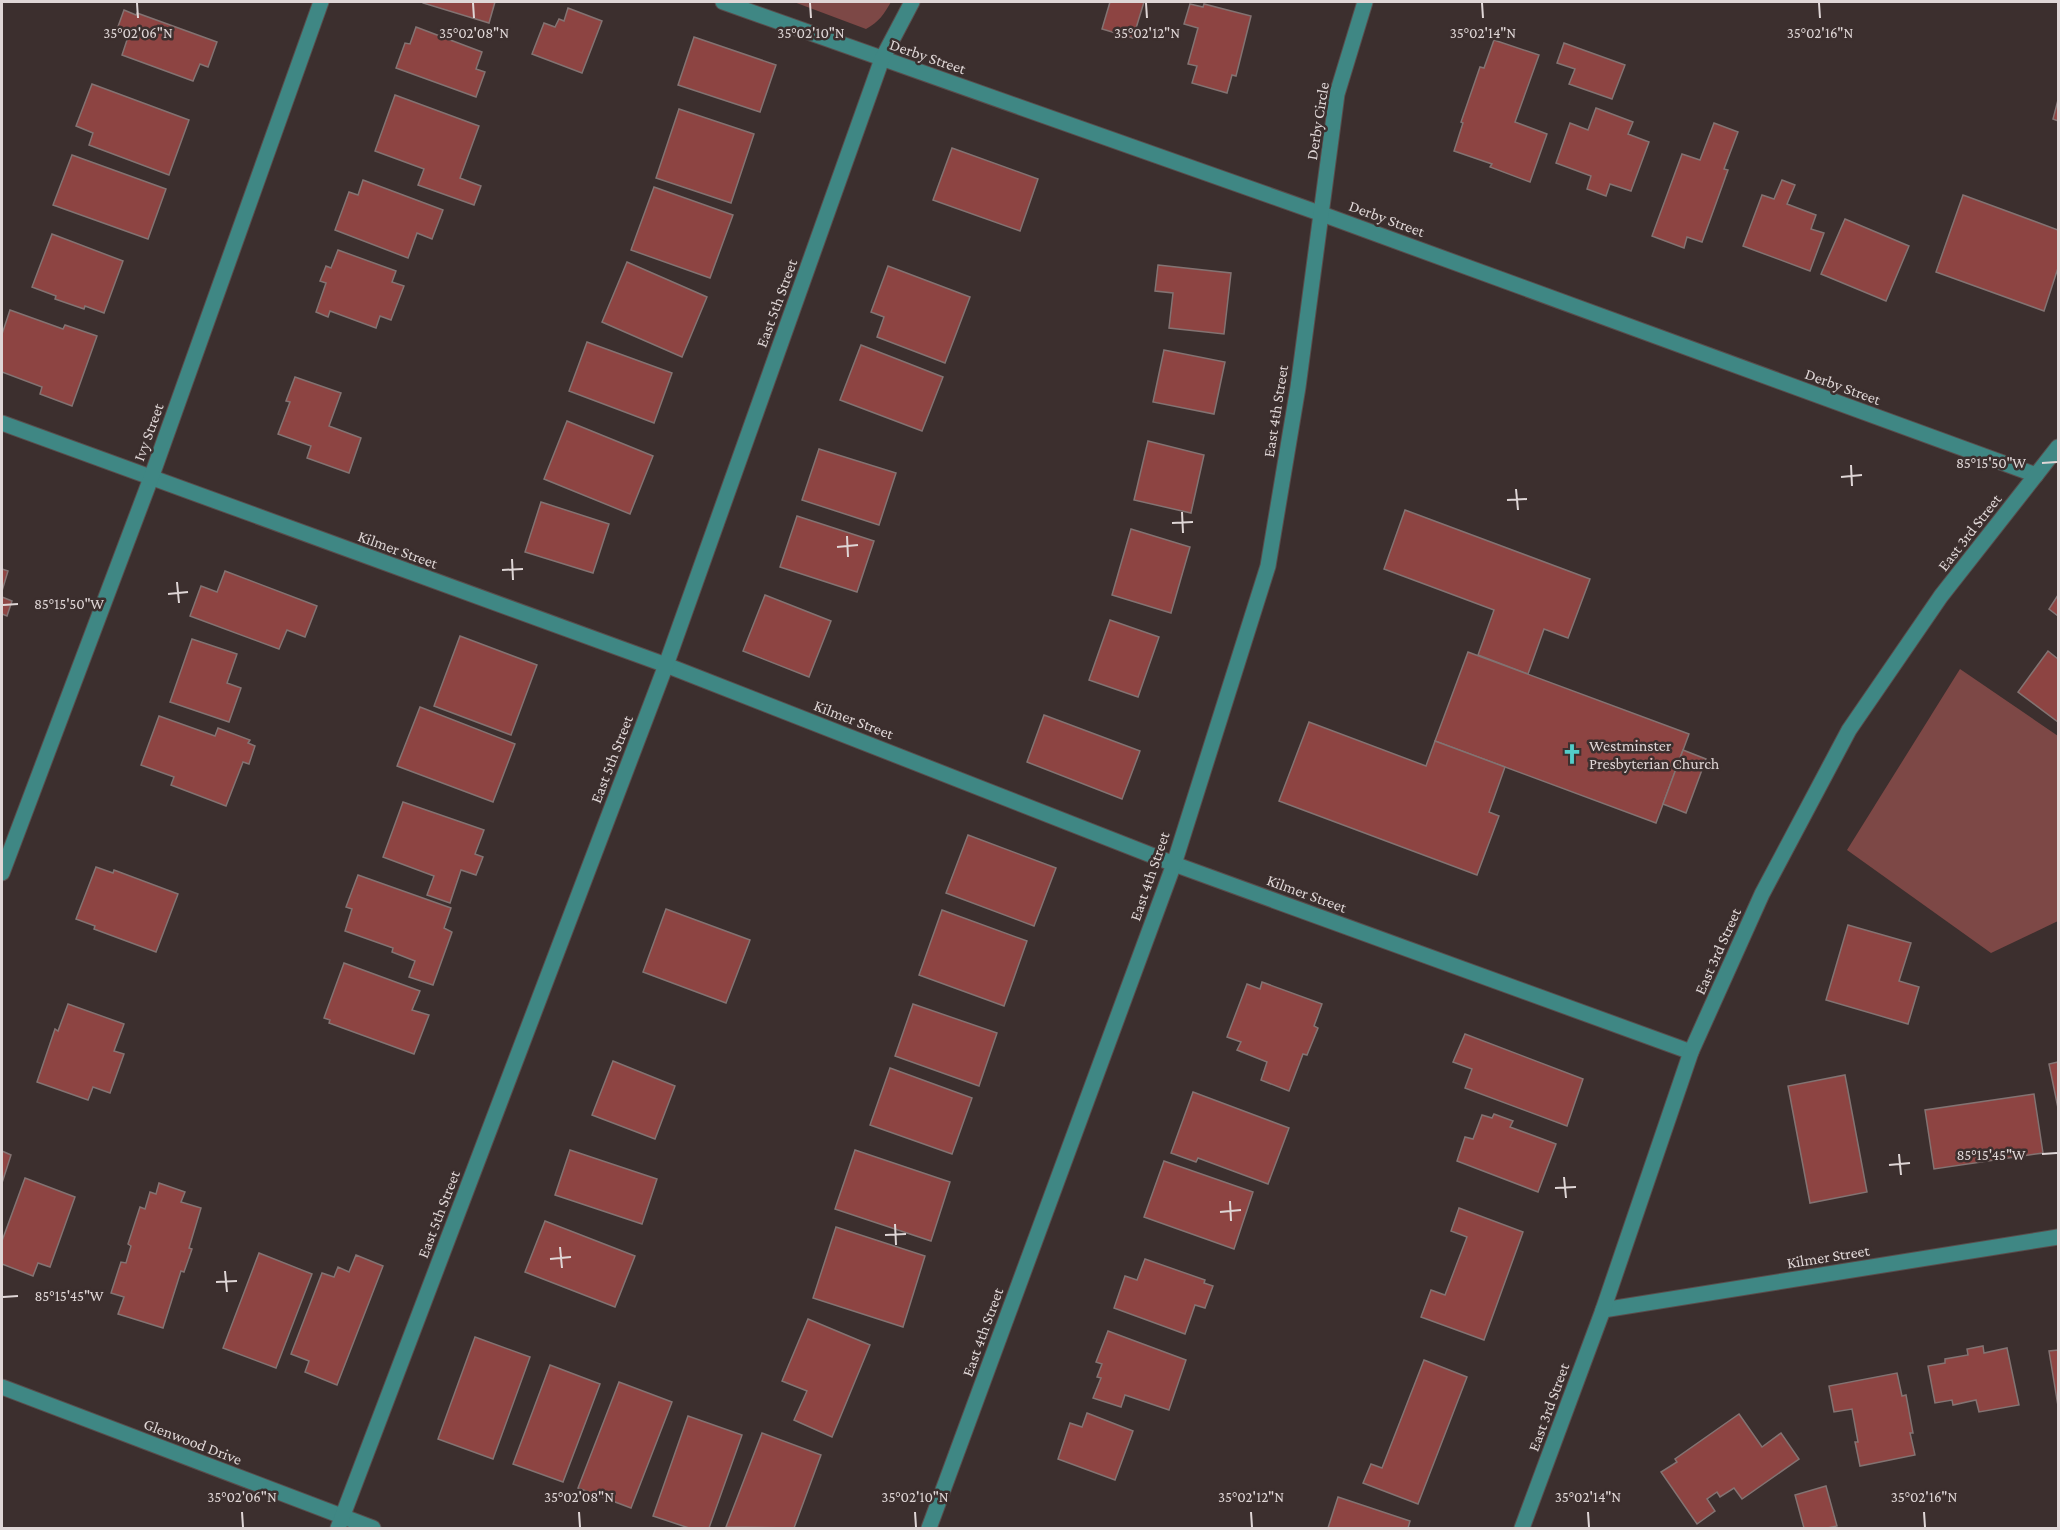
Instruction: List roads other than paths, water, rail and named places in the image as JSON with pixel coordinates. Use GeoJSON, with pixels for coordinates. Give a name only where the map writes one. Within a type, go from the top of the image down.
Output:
{"type":"FeatureCollection","features":[{"type":"Feature","properties":{"kind":"street","name":"Ivy Street"},"geometry":{"type":"LineString","coordinates":[[2,873],[151,478],[321,2]]}},
{"type":"Feature","properties":{"kind":"street","name":"Derby Street"},"geometry":{"type":"LineString","coordinates":[[723,2],[1322,214],[2036,475]]}},
{"type":"Feature","properties":{"kind":"street","name":"East 5th Street"},"geometry":{"type":"LineString","coordinates":[[340,1523],[666,665],[882,59],[912,2]]}},
{"type":"Feature","properties":{"kind":"street","name":"Derby Circle"},"geometry":{"type":"LineString","coordinates":[[1322,214],[1336,94],[1365,2]]}},
{"type":"Feature","properties":{"kind":"street","name":"East 4th Street"},"geometry":{"type":"LineString","coordinates":[[929,1528],[1174,864],[1268,566],[1298,387],[1322,214]]}},
{"type":"Feature","properties":{"kind":"street","name":"Kilmer Street"},"geometry":{"type":"LineString","coordinates":[[2,423],[666,665],[1174,864],[1691,1052]]}},
{"type":"Feature","properties":{"kind":"street","name":"East 3rd Street"},"geometry":{"type":"LineString","coordinates":[[1522,1528],[1603,1310],[1691,1052],[1762,894],[1849,729],[1941,596],[2058,447]]}},
{"type":"Feature","properties":{"kind":"street","name":"Kilmer Street"},"geometry":{"type":"LineString","coordinates":[[1603,1310],[2058,1236]]}},
{"type":"Feature","properties":{"kind":"street","name":"Glenwood Drive"},"geometry":{"type":"LineString","coordinates":[[2,1387],[340,1523],[373,1528]]}},
{"type":"Feature","properties":{"kind":"place","name":"Westminster Presbyterian Church"},"geometry":{"type":"Point","coordinates":[1572,754]}}]}
